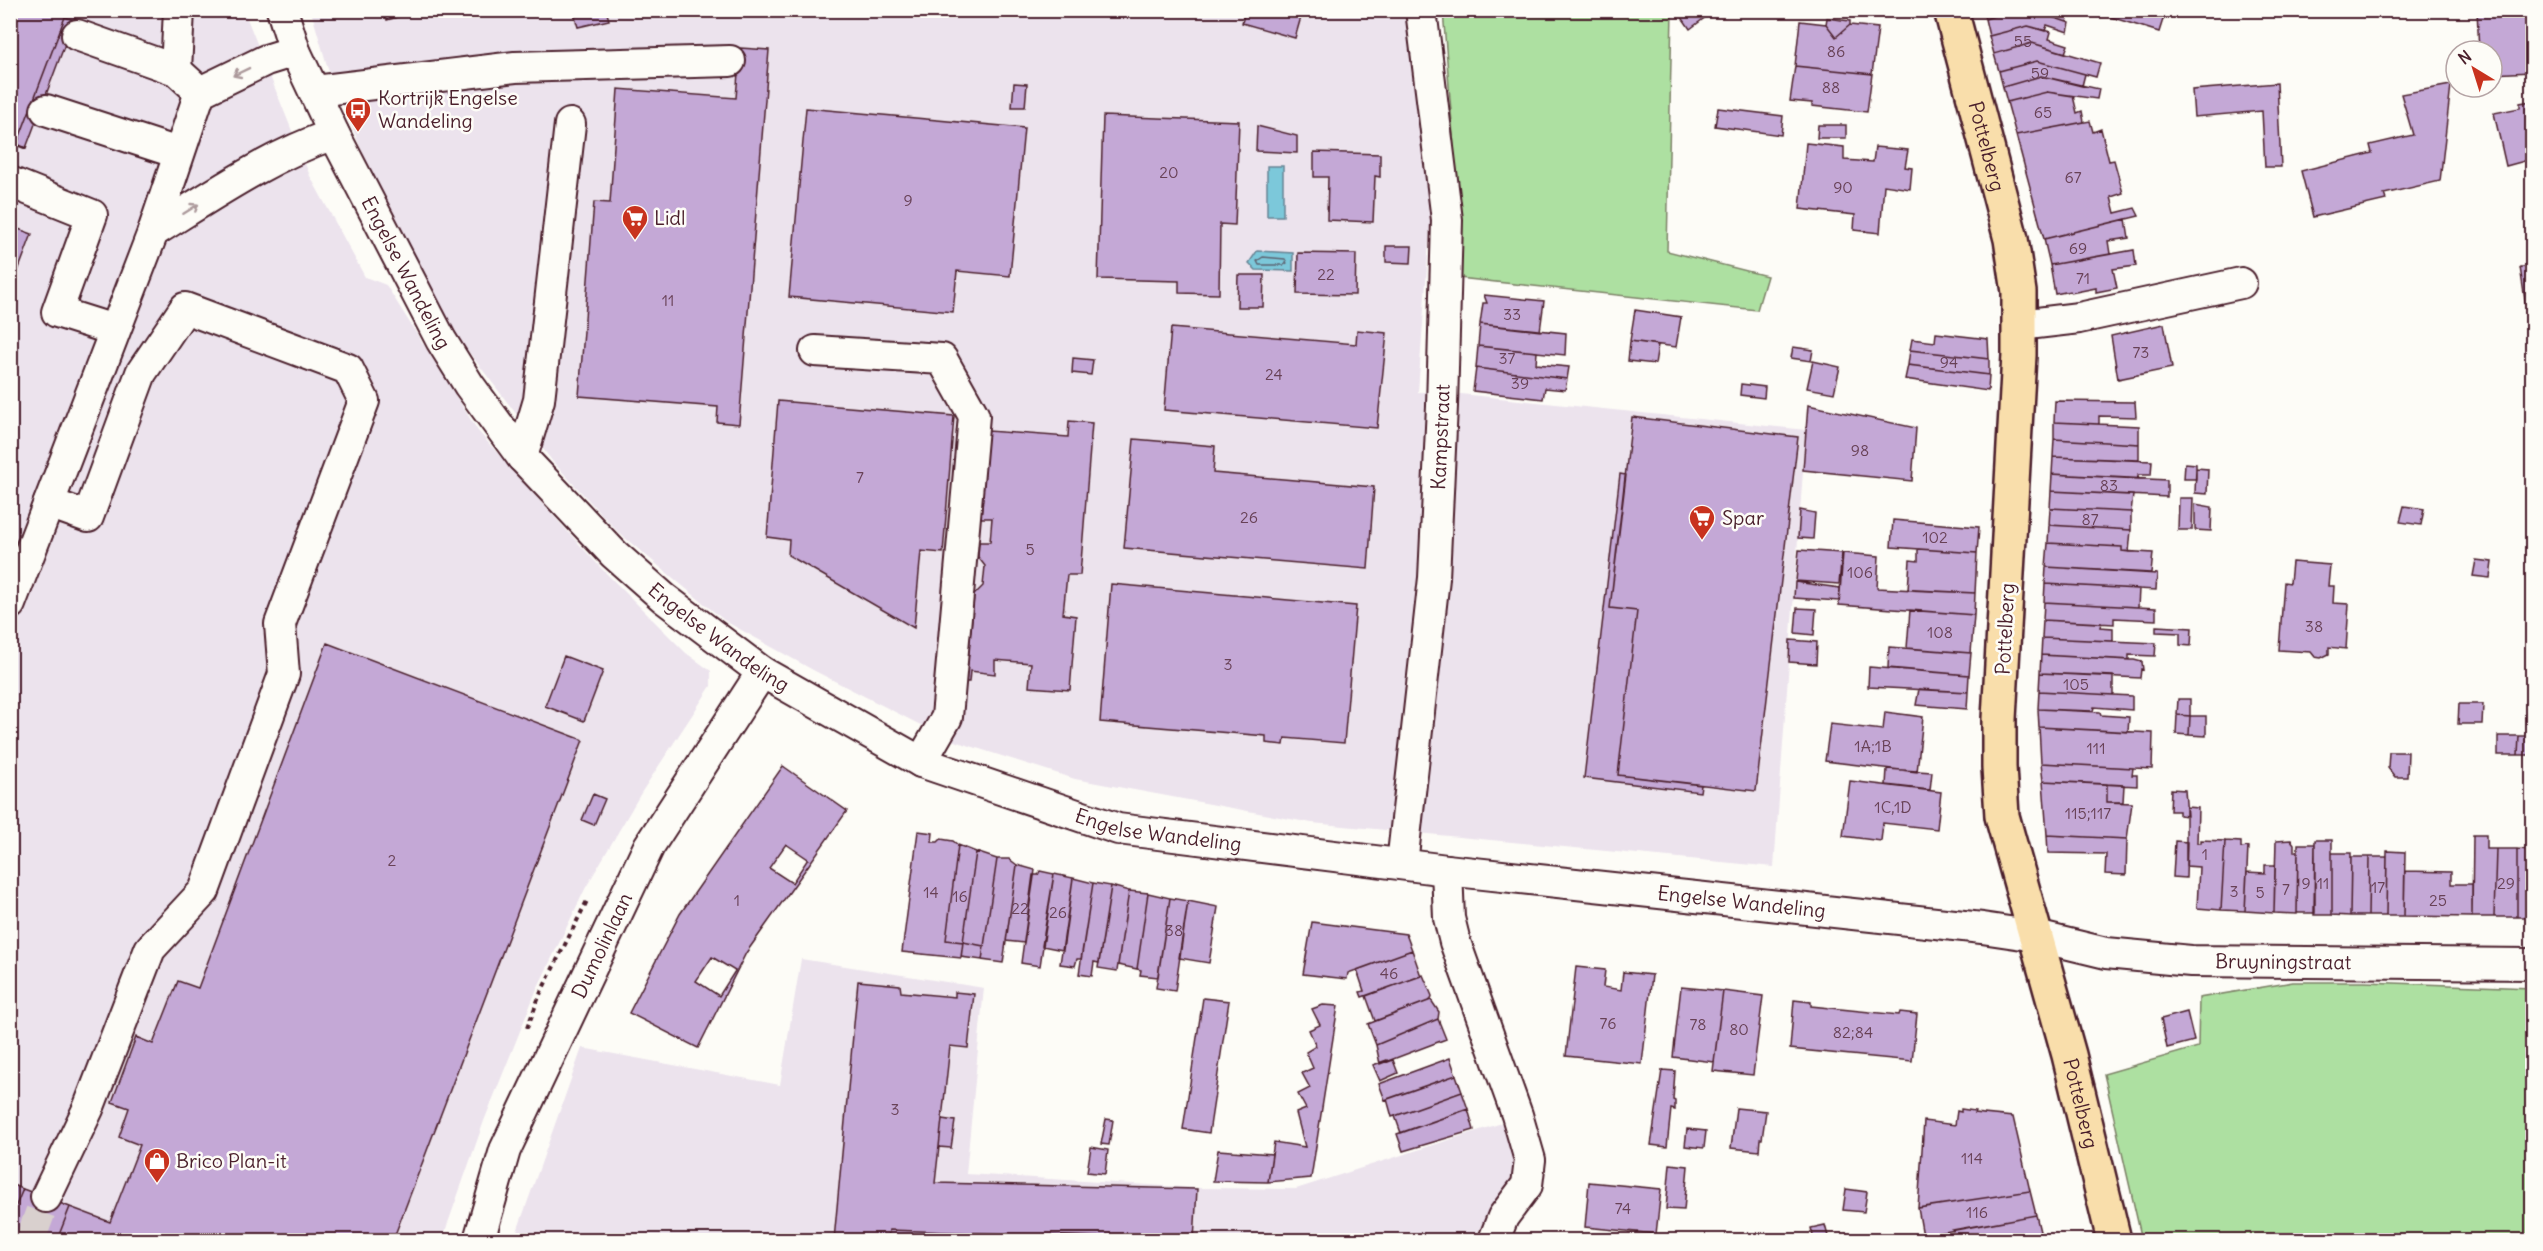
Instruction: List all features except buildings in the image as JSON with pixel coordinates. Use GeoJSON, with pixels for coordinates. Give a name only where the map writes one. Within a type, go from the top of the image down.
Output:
{"type":"FeatureCollection","features":[{"type":"Feature","properties":{"kind":"main road","name":"Pottelberg"},"geometry":{"type":"LineString","coordinates":[[1951,10],[2011,239],[2019,292],[1999,767],[2002,816],[2069,1055],[2114,1240]]}},
{"type":"Feature","properties":{"kind":"street"},"geometry":{"type":"LineString","coordinates":[[176,70],[179,10]]}},
{"type":"Feature","properties":{"kind":"street","name":"Engelse Wandeling"},"geometry":{"type":"LineString","coordinates":[[282,10],[295,51],[334,134],[441,340],[469,385],[522,457],[614,554],[664,598],[762,672],[921,762],[1118,829],[1447,870],[2036,936]]}},
{"type":"Feature","properties":{"kind":"street","name":"Kampstraat"},"geometry":{"type":"LineString","coordinates":[[1402,864],[1434,578],[1447,220],[1421,10]]}},
{"type":"Feature","properties":{"kind":"street"},"geometry":{"type":"LineString","coordinates":[[77,35],[176,70],[200,92]]}},
{"type":"Feature","properties":{"kind":"street"},"geometry":{"type":"LineString","coordinates":[[10,603],[153,232],[200,92],[266,60],[295,51]]}},
{"type":"Feature","properties":{"kind":"street"},"geometry":{"type":"LineString","coordinates":[[315,92],[515,67],[730,61]]}},
{"type":"Feature","properties":{"kind":"street"},"geometry":{"type":"LineString","coordinates":[[46,110],[178,153]]}},
{"type":"Feature","properties":{"kind":"street"},"geometry":{"type":"LineString","coordinates":[[522,457],[539,400],[570,124]]}},
{"type":"Feature","properties":{"kind":"street"},"geometry":{"type":"LineString","coordinates":[[153,232],[234,182],[310,142],[334,134]]}},
{"type":"Feature","properties":{"kind":"street"},"geometry":{"type":"LineString","coordinates":[[10,182],[92,215],[57,312],[114,330]]}},
{"type":"Feature","properties":{"kind":"street"},"geometry":{"type":"LineString","coordinates":[[2019,325],[2079,318],[2241,283]]}},
{"type":"Feature","properties":{"kind":"street"},"geometry":{"type":"LineString","coordinates":[[46,1197],[88,1109],[150,949],[204,891],[285,674],[280,624],[364,400],[348,369],[184,308],[141,373],[88,517],[49,503]]}},
{"type":"Feature","properties":{"kind":"street"},"geometry":{"type":"LineString","coordinates":[[815,351],[942,359],[974,416],[947,717],[921,762]]}},
{"type":"Feature","properties":{"kind":"street","name":"Dumolinlaan"},"geometry":{"type":"LineString","coordinates":[[479,1240],[506,1150],[649,846],[762,672]]}},
{"type":"Feature","properties":{"kind":"street"},"geometry":{"type":"LineString","coordinates":[[1447,870],[1449,918],[1455,942],[1517,1115],[1530,1160],[1527,1185],[1503,1217],[1494,1240]]}},
{"type":"Feature","properties":{"kind":"street","name":"Bruyningstraat"},"geometry":{"type":"LineString","coordinates":[[2036,936],[2106,953],[2191,961],[2532,964]]}},
{"type":"Feature","properties":{"kind":"shaded area"},"geometry":{"type":"Polygon","coordinates":[[[10,11],[244,11],[310,176],[365,277],[386,285],[478,431],[528,488],[601,568],[686,653],[711,671],[711,686],[641,793],[585,889],[536,991],[484,1121],[442,1240],[11,1240],[10,11]]]}},
{"type":"Feature","properties":{"kind":"shaded area"},"geometry":{"type":"Polygon","coordinates":[[[311,11],[1412,11],[1431,213],[1418,392],[1451,393],[1806,430],[1774,867],[1312,823],[1075,779],[948,739],[813,670],[725,621],[619,533],[553,462],[459,339],[382,199],[329,72],[311,11]]]}},
{"type":"Feature","properties":{"kind":"shaded area"},"geometry":{"type":"Polygon","coordinates":[[[801,959],[984,988],[966,1174],[1198,1188],[1296,1189],[1505,1122],[1512,1149],[1513,1172],[1504,1197],[1471,1240],[514,1240],[582,1048],[780,1085],[801,959]]]}},
{"type":"Feature","properties":{"kind":"green space"},"geometry":{"type":"Polygon","coordinates":[[[1443,11],[1672,11],[1667,251],[1767,276],[1757,310],[1459,278],[1462,248],[1443,11]]]}},
{"type":"Feature","properties":{"kind":"green space"},"geometry":{"type":"Polygon","coordinates":[[[2293,982],[2365,982],[2532,988],[2532,1240],[2142,1240],[2104,1074],[2198,1047],[2199,998],[2293,982]]]}},
{"type":"Feature","properties":{"kind":"water"},"geometry":{"type":"Polygon","coordinates":[[[1267,166],[1283,166],[1283,216],[1267,216],[1267,166]]]}},
{"type":"Feature","properties":{"kind":"water"},"geometry":{"type":"Polygon","coordinates":[[[1257,251],[1293,253],[1293,271],[1256,270],[1249,263],[1257,251]]]}},
{"type":"Feature","properties":{"kind":"tunnel"},"geometry":{"type":"LineString","coordinates":[[30,1240],[46,1197]]}},
{"type":"Feature","properties":{"kind":"place","name":"Kortrijk Engelse Wandeling"},"geometry":{"type":"Point","coordinates":[358,133]}},
{"type":"Feature","properties":{"kind":"place","name":"Lidl"},"geometry":{"type":"Point","coordinates":[635,241]}},
{"type":"Feature","properties":{"kind":"place","name":"Spar"},"geometry":{"type":"Point","coordinates":[1702,541]}},
{"type":"Feature","properties":{"kind":"place","name":"Brico Plan-it"},"geometry":{"type":"Point","coordinates":[157,1184]}}]}
